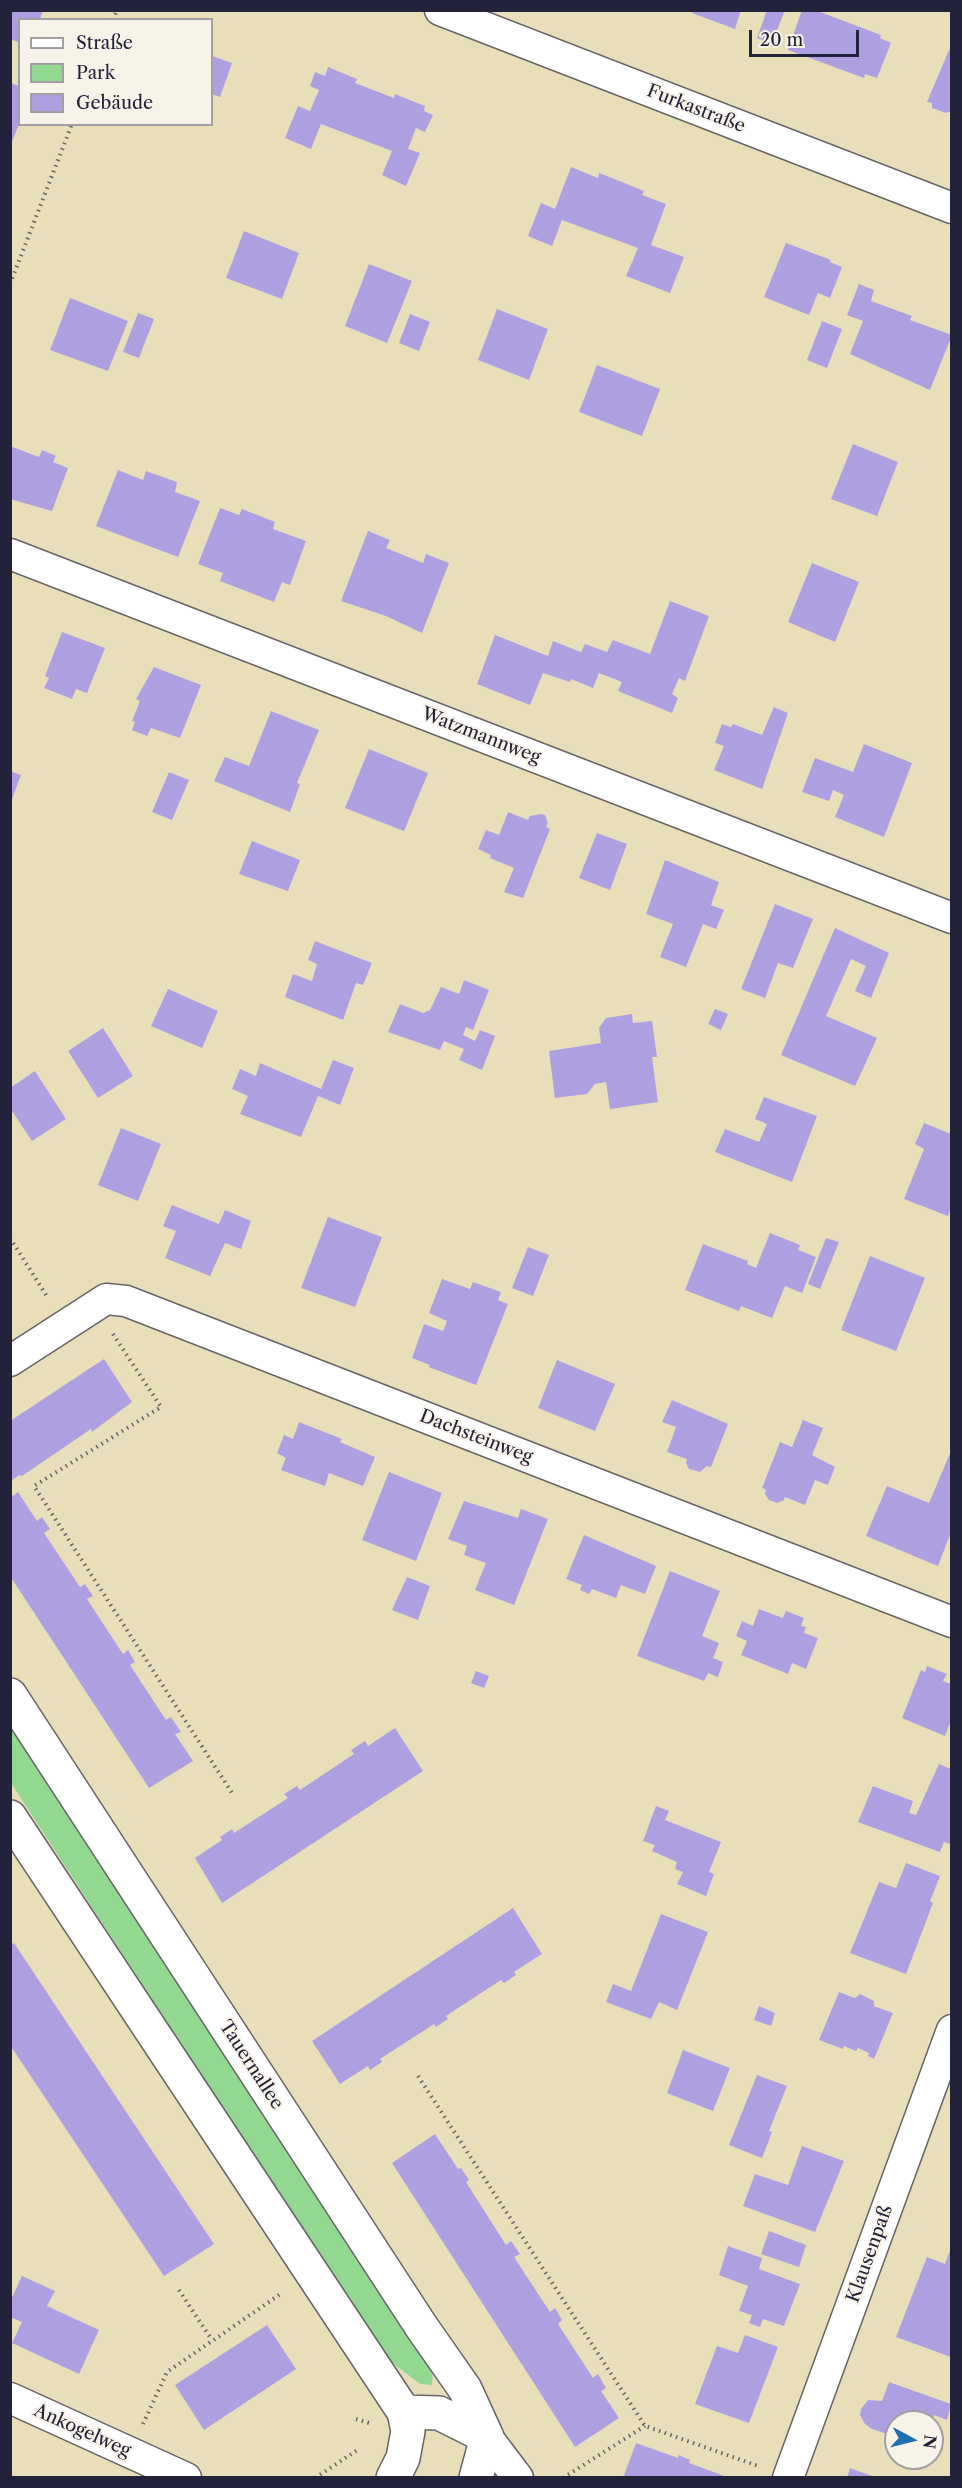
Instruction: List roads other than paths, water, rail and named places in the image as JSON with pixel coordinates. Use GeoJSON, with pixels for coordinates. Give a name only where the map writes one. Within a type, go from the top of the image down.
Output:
{"type":"FeatureCollection","features":[{"type":"Feature","properties":{"kind":"street","name":"Furkastraße"},"geometry":{"type":"LineString","coordinates":[[440,10],[951,208]]}},
{"type":"Feature","properties":{"kind":"street","name":"Watzmannweg"},"geometry":{"type":"LineString","coordinates":[[10,554],[951,918]]}},
{"type":"Feature","properties":{"kind":"street","name":"Dachsteinweg"},"geometry":{"type":"LineString","coordinates":[[10,1361],[106,1299],[126,1301],[951,1622]]}},
{"type":"Feature","properties":{"kind":"street","name":"Tauernallee"},"geometry":{"type":"LineString","coordinates":[[10,1695],[421,2326],[465,2389],[487,2437],[518,2478]]}},
{"type":"Feature","properties":{"kind":"street"},"geometry":{"type":"LineString","coordinates":[[10,1817],[404,2412],[408,2431],[403,2458],[393,2478]]}},
{"type":"Feature","properties":{"kind":"street","name":"Klausenpaß"},"geometry":{"type":"LineString","coordinates":[[777,2473],[951,2030]]}},
{"type":"Feature","properties":{"kind":"street","name":"Ankogelweg"},"geometry":{"type":"LineString","coordinates":[[10,2398],[186,2478]]}},
{"type":"Feature","properties":{"kind":"street","name":"Tauernallee"},"geometry":{"type":"LineString","coordinates":[[404,2412],[439,2413],[487,2437]]}},
{"type":"Feature","properties":{"kind":"street"},"geometry":{"type":"LineString","coordinates":[[476,2478],[487,2437]]}}]}
